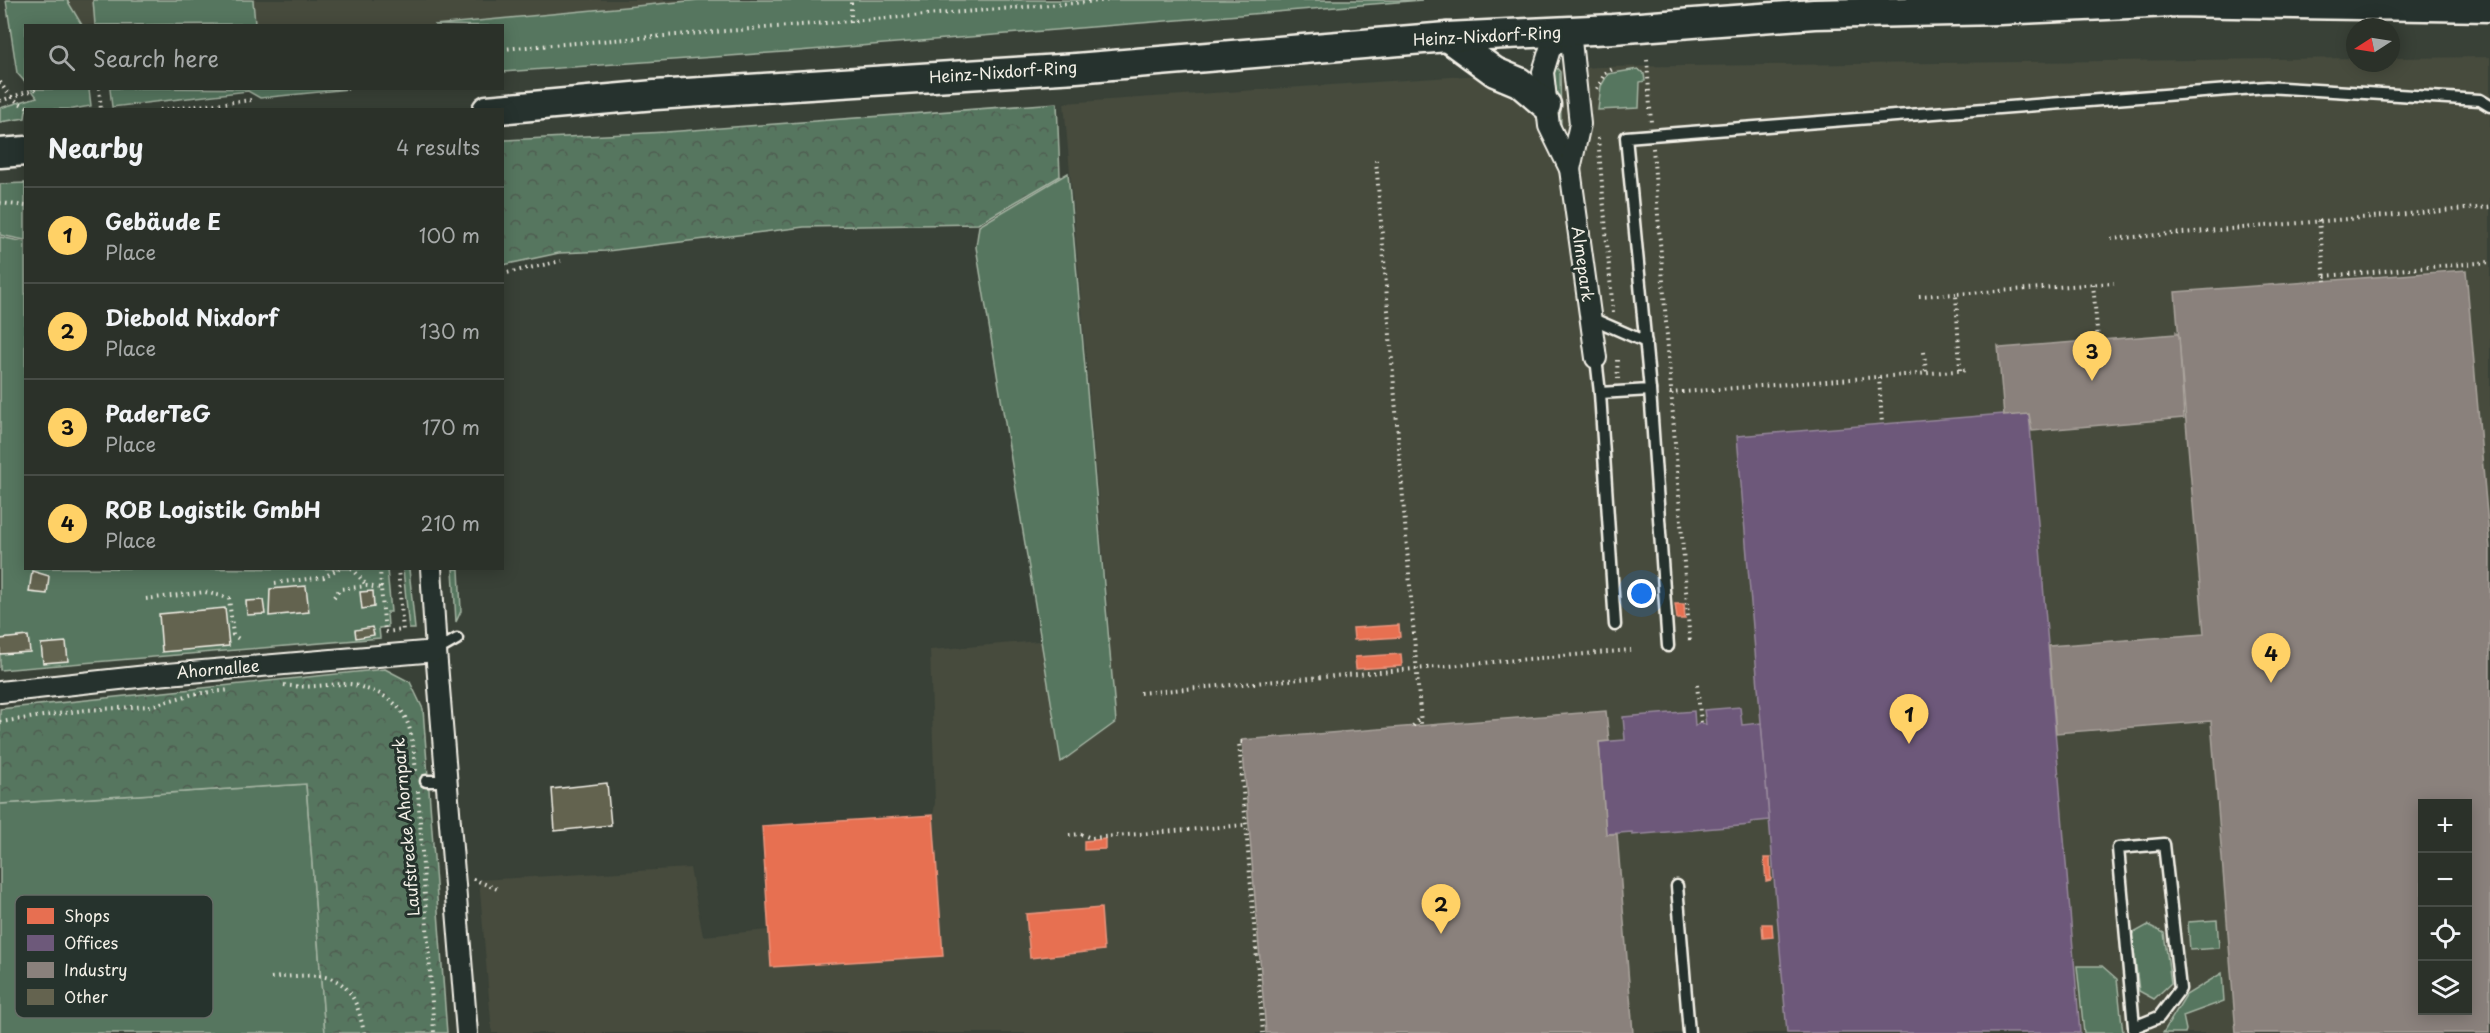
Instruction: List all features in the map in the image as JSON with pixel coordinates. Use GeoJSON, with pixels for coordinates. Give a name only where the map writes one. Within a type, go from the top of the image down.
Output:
{"type":"FeatureCollection","features":[{"type":"Feature","properties":{"kind":"main road","name":"Heinz-Nixdorf-Ring"},"geometry":{"type":"LineString","coordinates":[[504,108],[655,95],[1076,68],[1447,37],[1814,14],[2000,10],[2172,2],[2490,7]]}},
{"type":"Feature","properties":{"kind":"main road"},"geometry":{"type":"LineString","coordinates":[[1447,37],[1495,72],[1519,82],[1546,105]]}},
{"type":"Feature","properties":{"kind":"main road"},"geometry":{"type":"LineString","coordinates":[[0,153],[24,151]]}},
{"type":"Feature","properties":{"kind":"street","name":"Almepark"},"geometry":{"type":"LineString","coordinates":[[1570,31],[1550,49],[1544,72],[1546,105],[1549,126],[1570,169],[1596,358]]}},
{"type":"Feature","properties":{"kind":"street","name":"Almepark"},"geometry":{"type":"LineString","coordinates":[[1570,31],[1580,124],[1570,169]]}},
{"type":"Feature","properties":{"kind":"street"},"geometry":{"type":"LineString","coordinates":[[431,570],[466,1033]]}},
{"type":"Feature","properties":{"kind":"street","name":"Ahornallee"},"geometry":{"type":"LineString","coordinates":[[0,692],[405,652],[436,651]]}},
{"type":"Feature","properties":{"kind":"lane"},"geometry":{"type":"LineString","coordinates":[[1668,646],[1650,390],[1626,137],[1995,106],[2267,87],[2480,100],[2490,106]]}},
{"type":"Feature","properties":{"kind":"lane"},"geometry":{"type":"LineString","coordinates":[[1591,318],[1646,342]]}},
{"type":"Feature","properties":{"kind":"lane"},"geometry":{"type":"LineString","coordinates":[[1596,358],[1615,626]]}},
{"type":"Feature","properties":{"kind":"lane"},"geometry":{"type":"LineString","coordinates":[[1600,393],[1650,390]]}},
{"type":"Feature","properties":{"kind":"lane"},"geometry":{"type":"LineString","coordinates":[[436,651],[457,639]]}},
{"type":"Feature","properties":{"kind":"lane"},"geometry":{"type":"LineString","coordinates":[[426,781],[447,781]]}},
{"type":"Feature","properties":{"kind":"lane"},"geometry":{"type":"LineString","coordinates":[[2164,844],[2180,989],[2159,1017],[2134,1030],[2118,848],[2164,844]]}},
{"type":"Feature","properties":{"kind":"lane"},"geometry":{"type":"LineString","coordinates":[[1677,886],[1689,1033]]}},
{"type":"Feature","properties":{"kind":"path"},"geometry":{"type":"LineString","coordinates":[[851,0],[851,22]]}},
{"type":"Feature","properties":{"kind":"path"},"geometry":{"type":"LineString","coordinates":[[504,49],[1112,0]]}},
{"type":"Feature","properties":{"kind":"path"},"geometry":{"type":"LineString","coordinates":[[1647,60],[1690,644]]}},
{"type":"Feature","properties":{"kind":"path"},"geometry":{"type":"LineString","coordinates":[[1596,98],[1600,79],[1615,68]]}},
{"type":"Feature","properties":{"kind":"path"},"geometry":{"type":"LineString","coordinates":[[0,82],[10,97],[31,108]]}},
{"type":"Feature","properties":{"kind":"path"},"geometry":{"type":"LineString","coordinates":[[0,101],[33,90]]}},
{"type":"Feature","properties":{"kind":"path"},"geometry":{"type":"LineString","coordinates":[[99,90],[101,108]]}},
{"type":"Feature","properties":{"kind":"path"},"geometry":{"type":"LineString","coordinates":[[178,108],[252,100]]}},
{"type":"Feature","properties":{"kind":"path"},"geometry":{"type":"LineString","coordinates":[[1597,131],[1619,392]]}},
{"type":"Feature","properties":{"kind":"path"},"geometry":{"type":"LineString","coordinates":[[1376,160],[1421,724]]}},
{"type":"Feature","properties":{"kind":"path"},"geometry":{"type":"LineString","coordinates":[[0,203],[24,206]]}},
{"type":"Feature","properties":{"kind":"path"},"geometry":{"type":"LineString","coordinates":[[2111,239],[2490,207]]}},
{"type":"Feature","properties":{"kind":"path"},"geometry":{"type":"LineString","coordinates":[[2319,220],[2325,278],[2490,262]]}},
{"type":"Feature","properties":{"kind":"path"},"geometry":{"type":"LineString","coordinates":[[504,274],[561,261]]}},
{"type":"Feature","properties":{"kind":"path"},"geometry":{"type":"LineString","coordinates":[[1919,297],[2114,282]]}},
{"type":"Feature","properties":{"kind":"path"},"geometry":{"type":"LineString","coordinates":[[2093,284],[2098,340]]}},
{"type":"Feature","properties":{"kind":"path"},"geometry":{"type":"LineString","coordinates":[[1956,294],[1960,370]]}},
{"type":"Feature","properties":{"kind":"path"},"geometry":{"type":"LineString","coordinates":[[1924,352],[1926,373]]}},
{"type":"Feature","properties":{"kind":"path"},"geometry":{"type":"LineString","coordinates":[[1672,393],[1969,370]]}},
{"type":"Feature","properties":{"kind":"path"},"geometry":{"type":"LineString","coordinates":[[1879,377],[1882,424]]}},
{"type":"Feature","properties":{"kind":"path"},"geometry":{"type":"LineString","coordinates":[[275,583],[324,577],[336,570]]}},
{"type":"Feature","properties":{"kind":"path"},"geometry":{"type":"LineString","coordinates":[[354,570],[367,586]]}},
{"type":"Feature","properties":{"kind":"path"},"geometry":{"type":"LineString","coordinates":[[380,570],[386,632],[403,630]]}},
{"type":"Feature","properties":{"kind":"path"},"geometry":{"type":"LineString","coordinates":[[398,570],[405,652]]}},
{"type":"Feature","properties":{"kind":"path"},"geometry":{"type":"LineString","coordinates":[[334,597],[340,589],[367,586],[381,588]]}},
{"type":"Feature","properties":{"kind":"path"},"geometry":{"type":"LineString","coordinates":[[146,599],[205,592],[230,598],[233,635],[239,639]]}},
{"type":"Feature","properties":{"kind":"path"},"geometry":{"type":"LineString","coordinates":[[1140,693],[1631,650]]}},
{"type":"Feature","properties":{"kind":"path","name":"Laufstrecke Ahornpark"},"geometry":{"type":"LineString","coordinates":[[282,684],[307,688],[350,684],[380,694],[402,708],[412,733],[417,780],[434,1033]]}},
{"type":"Feature","properties":{"kind":"path"},"geometry":{"type":"LineString","coordinates":[[1697,685],[1701,722]]}},
{"type":"Feature","properties":{"kind":"path"},"geometry":{"type":"LineString","coordinates":[[0,722],[86,710],[150,706],[193,694],[237,689]]}},
{"type":"Feature","properties":{"kind":"path"},"geometry":{"type":"LineString","coordinates":[[1413,726],[1420,716]]}},
{"type":"Feature","properties":{"kind":"path"},"geometry":{"type":"LineString","coordinates":[[1242,742],[1239,742],[1263,1033]]}},
{"type":"Feature","properties":{"kind":"path"},"geometry":{"type":"LineString","coordinates":[[1070,835],[1081,834],[1091,838],[1245,825]]}},
{"type":"Feature","properties":{"kind":"path"},"geometry":{"type":"LineString","coordinates":[[454,871],[500,890]]}},
{"type":"Feature","properties":{"kind":"path"},"geometry":{"type":"LineString","coordinates":[[271,978],[323,975],[343,984],[360,1012],[364,1033]]}},
{"type":"Feature","properties":{"kind":"shaded area"},"geometry":{"type":"Polygon","coordinates":[[[44,0],[694,0],[458,24],[47,24],[44,0]]]}},
{"type":"Feature","properties":{"kind":"shaded area"},"geometry":{"type":"Polygon","coordinates":[[[2490,57],[2490,1033],[2185,1033],[2183,1016],[2222,974],[2163,1033],[2123,1033],[2117,979],[2102,966],[2077,966],[2084,1033],[492,1033],[479,880],[690,868],[703,936],[918,916],[935,803],[930,650],[1110,635],[1064,103],[1599,67],[2346,58],[2346,72],[2400,72],[2400,58],[2490,57]]]}},
{"type":"Feature","properties":{"kind":"green space"},"geometry":{"type":"Polygon","coordinates":[[[6,0],[67,0],[81,24],[24,24],[24,81],[17,73],[6,0]]]}},
{"type":"Feature","properties":{"kind":"green space"},"geometry":{"type":"Polygon","coordinates":[[[93,0],[253,0],[255,24],[95,24],[93,0]]]}},
{"type":"Feature","properties":{"kind":"green space"},"geometry":{"type":"Polygon","coordinates":[[[699,0],[1422,0],[798,51],[504,72],[504,24],[445,24],[699,0]]]}},
{"type":"Feature","properties":{"kind":"green space"},"geometry":{"type":"Polygon","coordinates":[[[1556,67],[1560,72],[1561,128],[1551,78],[1553,68],[1556,67]]]}},
{"type":"Feature","properties":{"kind":"green space"},"geometry":{"type":"Polygon","coordinates":[[[1638,69],[1644,74],[1645,81],[1640,82],[1639,108],[1598,110],[1601,86],[1608,74],[1638,69]]]}},
{"type":"Feature","properties":{"kind":"green space"},"geometry":{"type":"Polygon","coordinates":[[[32,90],[89,90],[91,106],[24,108],[24,118],[0,122],[0,108],[37,97],[32,90]]]}},
{"type":"Feature","properties":{"kind":"green space"},"geometry":{"type":"Polygon","coordinates":[[[110,90],[339,90],[260,98],[248,91],[112,107],[110,90]]]}},
{"type":"Feature","properties":{"kind":"green space"},"geometry":{"type":"Polygon","coordinates":[[[1057,103],[1060,176],[978,224],[804,227],[607,251],[559,253],[504,265],[504,140],[666,132],[1057,103]]]}},
{"type":"Feature","properties":{"kind":"green space"},"geometry":{"type":"Polygon","coordinates":[[[1068,173],[1116,722],[1061,762],[976,247],[979,226],[1068,173]]]}},
{"type":"Feature","properties":{"kind":"green space"},"geometry":{"type":"Polygon","coordinates":[[[24,183],[24,240],[0,235],[0,184],[24,183]]]}},
{"type":"Feature","properties":{"kind":"green space"},"geometry":{"type":"Polygon","coordinates":[[[0,237],[24,242],[24,570],[387,570],[391,612],[387,612],[388,627],[379,628],[380,638],[0,670],[0,237]]]}},
{"type":"Feature","properties":{"kind":"green space"},"geometry":{"type":"Polygon","coordinates":[[[403,570],[409,570],[415,629],[409,629],[403,570]]]}},
{"type":"Feature","properties":{"kind":"green space"},"geometry":{"type":"Polygon","coordinates":[[[453,570],[459,570],[461,611],[456,622],[453,570]]]}},
{"type":"Feature","properties":{"kind":"green space"},"geometry":{"type":"Polygon","coordinates":[[[385,669],[410,682],[423,709],[447,1033],[325,1033],[306,784],[0,804],[0,709],[385,669]]]}},
{"type":"Feature","properties":{"kind":"green space"},"geometry":{"type":"Polygon","coordinates":[[[306,784],[325,1033],[0,1033],[0,804],[306,784]]]}},
{"type":"Feature","properties":{"kind":"green space"},"geometry":{"type":"Polygon","coordinates":[[[2217,920],[2219,948],[2190,950],[2188,922],[2217,920]]]}},
{"type":"Feature","properties":{"kind":"green space"},"geometry":{"type":"Polygon","coordinates":[[[2148,925],[2164,933],[2171,983],[2154,999],[2139,991],[2132,934],[2148,925]]]}},
{"type":"Feature","properties":{"kind":"green space"},"geometry":{"type":"Polygon","coordinates":[[[2077,966],[2102,966],[2117,979],[2123,1033],[2084,1033],[2077,966]]]}},
{"type":"Feature","properties":{"kind":"green space"},"geometry":{"type":"Polygon","coordinates":[[[2222,973],[2224,1001],[2183,1016],[2185,1033],[2163,1033],[2186,995],[2222,973]]]}},
{"type":"Feature","properties":{"kind":"building: Shops"},"geometry":{"type":"Polygon","coordinates":[[[1675,604],[1684,604],[1685,619],[1677,619],[1675,604]]]}},
{"type":"Feature","properties":{"kind":"building: Shops"},"geometry":{"type":"Polygon","coordinates":[[[1399,625],[1400,637],[1354,640],[1353,628],[1399,625]]]}},
{"type":"Feature","properties":{"kind":"building: Shops"},"geometry":{"type":"Polygon","coordinates":[[[1401,654],[1402,666],[1356,669],[1355,657],[1401,654]]]}},
{"type":"Feature","properties":{"kind":"building: Shops"},"geometry":{"type":"Polygon","coordinates":[[[933,815],[943,956],[771,967],[762,826],[933,815]]]}},
{"type":"Feature","properties":{"kind":"building: Shops"},"geometry":{"type":"Polygon","coordinates":[[[1105,839],[1105,849],[1084,850],[1084,841],[1105,839]]]}},
{"type":"Feature","properties":{"kind":"building: Shops"},"geometry":{"type":"Polygon","coordinates":[[[1764,858],[1770,858],[1771,880],[1766,881],[1764,858]]]}},
{"type":"Feature","properties":{"kind":"building: Shops"},"geometry":{"type":"Polygon","coordinates":[[[1101,908],[1104,950],[1030,958],[1026,914],[1101,908]]]}},
{"type":"Feature","properties":{"kind":"building: Shops"},"geometry":{"type":"Polygon","coordinates":[[[1762,924],[1772,924],[1773,937],[1763,938],[1762,924]]]}},
{"type":"Feature","properties":{"kind":"building: Offices"},"geometry":{"type":"Polygon","coordinates":[[[2004,414],[2029,414],[2080,1033],[1787,1033],[1737,436],[2004,414]]]}},
{"type":"Feature","properties":{"kind":"building: Offices"},"geometry":{"type":"Polygon","coordinates":[[[1740,707],[1742,725],[1761,723],[1769,820],[1751,822],[1751,825],[1632,835],[1632,832],[1606,834],[1599,742],[1625,740],[1623,717],[1694,711],[1695,726],[1700,722],[1706,725],[1704,710],[1740,707]]]}},
{"type":"Feature","properties":{"kind":"building: Industry"},"geometry":{"type":"Polygon","coordinates":[[[2466,270],[2490,549],[2490,1033],[2236,1033],[2211,721],[2056,733],[2049,646],[2204,634],[2175,292],[2466,270]]]}},
{"type":"Feature","properties":{"kind":"building: Industry"},"geometry":{"type":"Polygon","coordinates":[[[2176,332],[2179,336],[2184,418],[2032,431],[2029,414],[2004,416],[1998,346],[2000,348],[2176,334],[2176,332]]]}},
{"type":"Feature","properties":{"kind":"building: Industry"},"geometry":{"type":"Polygon","coordinates":[[[1606,711],[1609,741],[1599,742],[1606,834],[1617,834],[1633,1033],[1266,1033],[1242,740],[1606,711]]]}},
{"type":"Feature","properties":{"kind":"building: Other"},"geometry":{"type":"Polygon","coordinates":[[[32,571],[49,576],[47,594],[29,592],[32,571]]]}},
{"type":"Feature","properties":{"kind":"building: Other"},"geometry":{"type":"Polygon","coordinates":[[[306,586],[309,612],[269,616],[270,589],[306,586]]]}},
{"type":"Feature","properties":{"kind":"building: Other"},"geometry":{"type":"Polygon","coordinates":[[[373,591],[374,607],[362,609],[360,592],[373,591]]]}},
{"type":"Feature","properties":{"kind":"building: Other"},"geometry":{"type":"Polygon","coordinates":[[[263,600],[265,614],[247,615],[246,601],[263,600]]]}},
{"type":"Feature","properties":{"kind":"building: Other"},"geometry":{"type":"Polygon","coordinates":[[[225,608],[229,646],[162,652],[159,614],[225,608]]]}},
{"type":"Feature","properties":{"kind":"building: Other"},"geometry":{"type":"Polygon","coordinates":[[[372,627],[374,635],[356,638],[355,630],[372,627]]]}},
{"type":"Feature","properties":{"kind":"building: Other"},"geometry":{"type":"Polygon","coordinates":[[[28,636],[30,652],[0,654],[0,639],[28,636]]]}},
{"type":"Feature","properties":{"kind":"building: Other"},"geometry":{"type":"Polygon","coordinates":[[[66,642],[68,661],[43,663],[41,644],[66,642]]]}},
{"type":"Feature","properties":{"kind":"building: Other"},"geometry":{"type":"Polygon","coordinates":[[[607,783],[611,825],[555,831],[552,789],[607,783]]]}},
{"type":"Feature","properties":{"kind":"place","name":"PaderTeG"},"geometry":{"type":"Point","coordinates":[2092,381]}},
{"type":"Feature","properties":{"kind":"place","name":"ROB Logistik GmbH"},"geometry":{"type":"Point","coordinates":[2271,683]}},
{"type":"Feature","properties":{"kind":"place","name":"Gebäude E"},"geometry":{"type":"Point","coordinates":[1909,744]}},
{"type":"Feature","properties":{"kind":"place","name":"Diebold Nixdorf"},"geometry":{"type":"Point","coordinates":[1441,934]}}]}
